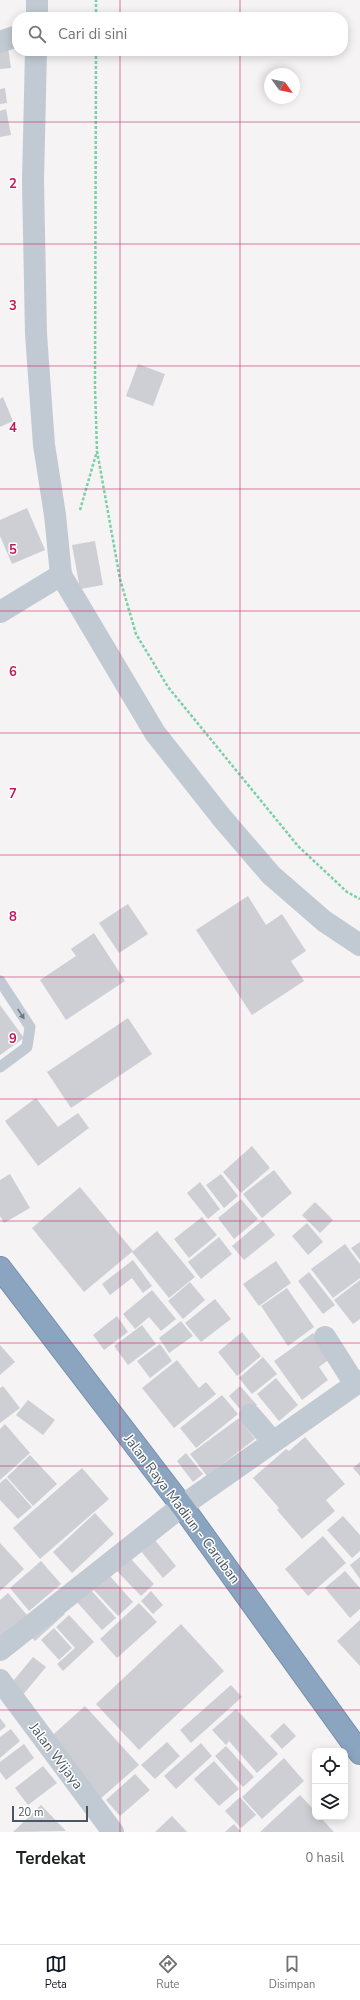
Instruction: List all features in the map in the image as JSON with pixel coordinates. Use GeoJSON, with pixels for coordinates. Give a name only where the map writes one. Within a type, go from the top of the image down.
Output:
{"type":"FeatureCollection","features":[{"type":"Feature","properties":{"kind":"highway","name":"Jalan Raya Madiun - Caruban"},"geometry":{"type":"LineString","coordinates":[[0,1268],[182,1506],[360,1753]]}},
{"type":"Feature","properties":{"kind":"street"},"geometry":{"type":"LineString","coordinates":[[37,0],[37,12]]}},
{"type":"Feature","properties":{"kind":"street"},"geometry":{"type":"LineString","coordinates":[[0,42],[12,38]]}},
{"type":"Feature","properties":{"kind":"street"},"geometry":{"type":"LineString","coordinates":[[36,56],[33,181],[36,334],[44,445],[55,515],[61,575],[155,733],[222,818],[271,875],[324,921],[360,945]]}},
{"type":"Feature","properties":{"kind":"street"},"geometry":{"type":"LineString","coordinates":[[0,612],[61,575]]}},
{"type":"Feature","properties":{"kind":"street"},"geometry":{"type":"LineString","coordinates":[[0,1650],[182,1506],[357,1383],[324,1337]]}},
{"type":"Feature","properties":{"kind":"street"},"geometry":{"type":"LineString","coordinates":[[250,1415],[273,1442]]}},
{"type":"Feature","properties":{"kind":"street","name":"Jalan Wijaya"},"geometry":{"type":"LineString","coordinates":[[0,1680],[113,1832]]}},
{"type":"Feature","properties":{"kind":"lane"},"geometry":{"type":"LineString","coordinates":[[0,981],[30,1027],[27,1047],[0,1067]]}},
{"type":"Feature","properties":{"kind":"path"},"geometry":{"type":"LineString","coordinates":[[96,0],[96,12]]}},
{"type":"Feature","properties":{"kind":"path"},"geometry":{"type":"LineString","coordinates":[[96,56],[95,388],[97,451],[120,579],[136,634],[168,687],[298,846],[346,892],[360,899]]}},
{"type":"Feature","properties":{"kind":"building"},"geometry":{"type":"Polygon","coordinates":[[[8,48],[11,68],[0,69],[0,49],[8,48]]]}},
{"type":"Feature","properties":{"kind":"building"},"geometry":{"type":"Polygon","coordinates":[[[5,88],[7,103],[0,104],[0,89],[5,88]]]}},
{"type":"Feature","properties":{"kind":"building"},"geometry":{"type":"Polygon","coordinates":[[[6,109],[11,135],[0,137],[0,111],[6,109]]]}},
{"type":"Feature","properties":{"kind":"building"},"geometry":{"type":"Polygon","coordinates":[[[138,364],[165,374],[153,406],[126,396],[138,364]]]}},
{"type":"Feature","properties":{"kind":"building"},"geometry":{"type":"Polygon","coordinates":[[[3,397],[13,421],[0,427],[0,399],[3,397]]]}},
{"type":"Feature","properties":{"kind":"building"},"geometry":{"type":"Polygon","coordinates":[[[27,508],[45,550],[12,564],[0,536],[0,520],[27,508]]]}},
{"type":"Feature","properties":{"kind":"building"},"geometry":{"type":"Polygon","coordinates":[[[95,541],[103,585],[80,589],[72,545],[95,541]]]}},
{"type":"Feature","properties":{"kind":"building"},"geometry":{"type":"Polygon","coordinates":[[[248,896],[266,925],[282,914],[306,951],[291,961],[304,981],[252,1015],[196,930],[248,896]]]}},
{"type":"Feature","properties":{"kind":"building"},"geometry":{"type":"Polygon","coordinates":[[[128,904],[148,934],[119,953],[99,923],[128,904]]]}},
{"type":"Feature","properties":{"kind":"building"},"geometry":{"type":"Polygon","coordinates":[[[94,933],[125,981],[66,1020],[40,980],[76,956],[71,949],[94,933]]]}},
{"type":"Feature","properties":{"kind":"building"},"geometry":{"type":"Polygon","coordinates":[[[0,1005],[24,1038],[0,1055],[0,1005]]]}},
{"type":"Feature","properties":{"kind":"building"},"geometry":{"type":"Polygon","coordinates":[[[128,1018],[152,1054],[71,1108],[47,1072],[128,1018]]]}},
{"type":"Feature","properties":{"kind":"building"},"geometry":{"type":"Polygon","coordinates":[[[36,1098],[58,1127],[78,1113],[89,1128],[38,1166],[5,1121],[36,1098]]]}},
{"type":"Feature","properties":{"kind":"building"},"geometry":{"type":"Polygon","coordinates":[[[252,1146],[270,1168],[241,1193],[223,1172],[252,1146]]]}},
{"type":"Feature","properties":{"kind":"building"},"geometry":{"type":"Polygon","coordinates":[[[274,1170],[292,1193],[262,1218],[243,1194],[274,1170]]]}},
{"type":"Feature","properties":{"kind":"building"},"geometry":{"type":"Polygon","coordinates":[[[10,1174],[30,1208],[4,1223],[0,1216],[0,1180],[10,1174]]]}},
{"type":"Feature","properties":{"kind":"building"},"geometry":{"type":"Polygon","coordinates":[[[221,1174],[238,1196],[224,1208],[206,1185],[221,1174]]]}},
{"type":"Feature","properties":{"kind":"building"},"geometry":{"type":"Polygon","coordinates":[[[200,1182],[220,1209],[208,1219],[187,1193],[200,1182]]]}},
{"type":"Feature","properties":{"kind":"building"},"geometry":{"type":"Polygon","coordinates":[[[80,1187],[133,1251],[84,1292],[32,1228],[80,1187]]]}},
{"type":"Feature","properties":{"kind":"building"},"geometry":{"type":"Polygon","coordinates":[[[241,1199],[258,1219],[234,1239],[218,1218],[241,1199]]]}},
{"type":"Feature","properties":{"kind":"building"},"geometry":{"type":"Polygon","coordinates":[[[315,1202],[333,1220],[320,1233],[302,1215],[315,1202]]]}},
{"type":"Feature","properties":{"kind":"building"},"geometry":{"type":"Polygon","coordinates":[[[202,1217],[217,1235],[189,1258],[174,1239],[202,1217]]]}},
{"type":"Feature","properties":{"kind":"building"},"geometry":{"type":"Polygon","coordinates":[[[263,1220],[275,1235],[244,1260],[232,1246],[263,1220]]]}},
{"type":"Feature","properties":{"kind":"building"},"geometry":{"type":"Polygon","coordinates":[[[307,1223],[323,1242],[308,1255],[292,1236],[307,1223]]]}},
{"type":"Feature","properties":{"kind":"building"},"geometry":{"type":"Polygon","coordinates":[[[157,1231],[195,1277],[169,1298],[132,1252],[157,1231]]]}},
{"type":"Feature","properties":{"kind":"building"},"geometry":{"type":"Polygon","coordinates":[[[219,1237],[232,1254],[201,1279],[188,1262],[219,1237]]]}},
{"type":"Feature","properties":{"kind":"building"},"geometry":{"type":"Polygon","coordinates":[[[360,1242],[360,1260],[351,1248],[360,1242]]]}},
{"type":"Feature","properties":{"kind":"building"},"geometry":{"type":"Polygon","coordinates":[[[345,1244],[360,1264],[360,1278],[333,1298],[311,1269],[345,1244]]]}},
{"type":"Feature","properties":{"kind":"building"},"geometry":{"type":"Polygon","coordinates":[[[133,1260],[152,1286],[143,1293],[132,1278],[110,1295],[102,1284],[133,1260]]]}},
{"type":"Feature","properties":{"kind":"building"},"geometry":{"type":"Polygon","coordinates":[[[276,1261],[291,1283],[259,1306],[243,1284],[276,1261]]]}},
{"type":"Feature","properties":{"kind":"building"},"geometry":{"type":"Polygon","coordinates":[[[309,1272],[335,1305],[323,1314],[298,1281],[309,1272]]]}},
{"type":"Feature","properties":{"kind":"building"},"geometry":{"type":"Polygon","coordinates":[[[360,1280],[360,1319],[353,1324],[334,1300],[360,1280]]]}},
{"type":"Feature","properties":{"kind":"building"},"geometry":{"type":"Polygon","coordinates":[[[190,1282],[205,1300],[183,1319],[168,1301],[190,1282]]]}},
{"type":"Feature","properties":{"kind":"building"},"geometry":{"type":"Polygon","coordinates":[[[287,1288],[314,1327],[288,1346],[261,1306],[287,1288]]]}},
{"type":"Feature","properties":{"kind":"building"},"geometry":{"type":"Polygon","coordinates":[[[152,1290],[176,1319],[161,1331],[149,1317],[135,1329],[123,1314],[152,1290]]]}},
{"type":"Feature","properties":{"kind":"building"},"geometry":{"type":"Polygon","coordinates":[[[215,1299],[231,1319],[201,1342],[185,1323],[215,1299]]]}},
{"type":"Feature","properties":{"kind":"building"},"geometry":{"type":"Polygon","coordinates":[[[117,1316],[128,1332],[104,1350],[93,1335],[117,1316]]]}},
{"type":"Feature","properties":{"kind":"building"},"geometry":{"type":"Polygon","coordinates":[[[181,1321],[193,1336],[169,1353],[159,1338],[181,1321]]]}},
{"type":"Feature","properties":{"kind":"building"},"geometry":{"type":"Polygon","coordinates":[[[142,1325],[156,1344],[128,1365],[114,1346],[142,1325]]]}},
{"type":"Feature","properties":{"kind":"building"},"geometry":{"type":"Polygon","coordinates":[[[242,1332],[261,1356],[237,1376],[218,1352],[242,1332]]]}},
{"type":"Feature","properties":{"kind":"building"},"geometry":{"type":"Polygon","coordinates":[[[313,1333],[331,1358],[319,1367],[328,1380],[302,1400],[274,1361],[313,1333]]]}},
{"type":"Feature","properties":{"kind":"building"},"geometry":{"type":"Polygon","coordinates":[[[160,1344],[172,1361],[150,1378],[137,1361],[160,1344]]]}},
{"type":"Feature","properties":{"kind":"building"},"geometry":{"type":"Polygon","coordinates":[[[0,1345],[15,1362],[0,1375],[0,1345]]]}},
{"type":"Feature","properties":{"kind":"building"},"geometry":{"type":"Polygon","coordinates":[[[263,1357],[277,1374],[252,1394],[239,1378],[263,1357]]]}},
{"type":"Feature","properties":{"kind":"building"},"geometry":{"type":"Polygon","coordinates":[[[177,1360],[199,1388],[206,1382],[216,1394],[174,1428],[142,1388],[177,1360]]]}},
{"type":"Feature","properties":{"kind":"building"},"geometry":{"type":"Polygon","coordinates":[[[276,1378],[298,1405],[279,1421],[257,1394],[276,1378]]]}},
{"type":"Feature","properties":{"kind":"building"},"geometry":{"type":"Polygon","coordinates":[[[3,1386],[20,1408],[0,1423],[0,1388],[3,1386]]]}},
{"type":"Feature","properties":{"kind":"building"},"geometry":{"type":"Polygon","coordinates":[[[240,1386],[257,1405],[245,1415],[229,1396],[240,1386]]]}},
{"type":"Feature","properties":{"kind":"building"},"geometry":{"type":"Polygon","coordinates":[[[222,1395],[238,1414],[196,1448],[180,1428],[222,1395]]]}},
{"type":"Feature","properties":{"kind":"building"},"geometry":{"type":"Polygon","coordinates":[[[28,1400],[55,1420],[43,1435],[16,1415],[28,1400]]]}},
{"type":"Feature","properties":{"kind":"building"},"geometry":{"type":"Polygon","coordinates":[[[239,1418],[255,1439],[207,1476],[190,1454],[239,1418]]]}},
{"type":"Feature","properties":{"kind":"building"},"geometry":{"type":"Polygon","coordinates":[[[5,1424],[30,1453],[0,1480],[0,1429],[5,1424]]]}},
{"type":"Feature","properties":{"kind":"building"},"geometry":{"type":"Polygon","coordinates":[[[305,1437],[345,1484],[326,1500],[335,1511],[302,1539],[277,1510],[279,1508],[253,1478],[286,1449],[289,1451],[305,1437]]]}},
{"type":"Feature","properties":{"kind":"building"},"geometry":{"type":"Polygon","coordinates":[[[186,1453],[203,1474],[193,1482],[177,1461],[186,1453]]]}},
{"type":"Feature","properties":{"kind":"building"},"geometry":{"type":"Polygon","coordinates":[[[30,1455],[57,1484],[33,1506],[7,1477],[30,1455]]]}},
{"type":"Feature","properties":{"kind":"building"},"geometry":{"type":"Polygon","coordinates":[[[360,1462],[360,1476],[353,1468],[360,1462]]]}},
{"type":"Feature","properties":{"kind":"building"},"geometry":{"type":"Polygon","coordinates":[[[82,1468],[109,1499],[40,1559],[13,1528],[82,1468]]]}},
{"type":"Feature","properties":{"kind":"building"},"geometry":{"type":"Polygon","coordinates":[[[6,1478],[32,1507],[18,1519],[0,1500],[0,1483],[6,1478]]]}},
{"type":"Feature","properties":{"kind":"building"},"geometry":{"type":"Polygon","coordinates":[[[95,1513],[114,1534],[72,1573],[53,1552],[95,1513]]]}},
{"type":"Feature","properties":{"kind":"building"},"geometry":{"type":"Polygon","coordinates":[[[343,1516],[360,1535],[360,1551],[352,1558],[327,1530],[343,1516]]]}},
{"type":"Feature","properties":{"kind":"building"},"geometry":{"type":"Polygon","coordinates":[[[323,1536],[346,1563],[308,1596],[285,1569],[323,1536]]]}},
{"type":"Feature","properties":{"kind":"building"},"geometry":{"type":"Polygon","coordinates":[[[154,1539],[176,1566],[163,1578],[140,1550],[154,1539]]]}},
{"type":"Feature","properties":{"kind":"building"},"geometry":{"type":"Polygon","coordinates":[[[0,1543],[24,1569],[0,1591],[0,1543]]]}},
{"type":"Feature","properties":{"kind":"building"},"geometry":{"type":"Polygon","coordinates":[[[360,1557],[360,1579],[350,1565],[360,1557]]]}},
{"type":"Feature","properties":{"kind":"building"},"geometry":{"type":"Polygon","coordinates":[[[130,1558],[154,1584],[141,1596],[116,1570],[130,1558]]]}},
{"type":"Feature","properties":{"kind":"building"},"geometry":{"type":"Polygon","coordinates":[[[41,1561],[61,1584],[29,1611],[10,1588],[41,1561]]]}},
{"type":"Feature","properties":{"kind":"building"},"geometry":{"type":"Polygon","coordinates":[[[345,1571],[360,1588],[360,1609],[350,1618],[325,1588],[345,1571]]]}},
{"type":"Feature","properties":{"kind":"building"},"geometry":{"type":"Polygon","coordinates":[[[108,1574],[133,1602],[118,1616],[92,1588],[108,1574]]]}},
{"type":"Feature","properties":{"kind":"building"},"geometry":{"type":"Polygon","coordinates":[[[90,1589],[116,1618],[102,1630],[76,1601],[90,1589]]]}},
{"type":"Feature","properties":{"kind":"building"},"geometry":{"type":"Polygon","coordinates":[[[151,1591],[163,1605],[153,1614],[141,1601],[151,1591]]]}},
{"type":"Feature","properties":{"kind":"building"},"geometry":{"type":"Polygon","coordinates":[[[8,1593],[27,1615],[0,1637],[0,1600],[8,1593]]]}},
{"type":"Feature","properties":{"kind":"building"},"geometry":{"type":"Polygon","coordinates":[[[139,1603],[157,1622],[117,1658],[100,1639],[139,1603]]]}},
{"type":"Feature","properties":{"kind":"building"},"geometry":{"type":"Polygon","coordinates":[[[59,1607],[65,1614],[35,1641],[29,1635],[59,1607]]]}},
{"type":"Feature","properties":{"kind":"building"},"geometry":{"type":"Polygon","coordinates":[[[69,1615],[94,1642],[63,1671],[57,1664],[75,1648],[56,1627],[69,1615]]]}},
{"type":"Feature","properties":{"kind":"building"},"geometry":{"type":"Polygon","coordinates":[[[360,1620],[360,1666],[337,1641],[360,1620]]]}},
{"type":"Feature","properties":{"kind":"building"},"geometry":{"type":"Polygon","coordinates":[[[181,1624],[224,1671],[139,1750],[96,1704],[181,1624]]]}},
{"type":"Feature","properties":{"kind":"building"},"geometry":{"type":"Polygon","coordinates":[[[54,1628],[72,1648],[59,1660],[41,1640],[54,1628]]]}},
{"type":"Feature","properties":{"kind":"building"},"geometry":{"type":"Polygon","coordinates":[[[33,1657],[46,1667],[22,1696],[9,1686],[33,1657]]]}},
{"type":"Feature","properties":{"kind":"building"},"geometry":{"type":"Polygon","coordinates":[[[231,1685],[242,1697],[191,1743],[180,1730],[231,1685]]]}},
{"type":"Feature","properties":{"kind":"building"},"geometry":{"type":"Polygon","coordinates":[[[85,1706],[139,1765],[99,1800],[46,1741],[85,1706]]]}},
{"type":"Feature","properties":{"kind":"building"},"geometry":{"type":"Polygon","coordinates":[[[236,1709],[278,1754],[257,1773],[229,1741],[226,1745],[212,1730],[236,1709]]]}},
{"type":"Feature","properties":{"kind":"building"},"geometry":{"type":"Polygon","coordinates":[[[0,1718],[6,1726],[0,1731],[0,1718]]]}},
{"type":"Feature","properties":{"kind":"building"},"geometry":{"type":"Polygon","coordinates":[[[284,1723],[296,1736],[282,1749],[270,1736],[284,1723]]]}},
{"type":"Feature","properties":{"kind":"building"},"geometry":{"type":"Polygon","coordinates":[[[11,1729],[20,1741],[0,1758],[0,1737],[11,1729]]]}},
{"type":"Feature","properties":{"kind":"building"},"geometry":{"type":"Polygon","coordinates":[[[167,1742],[180,1756],[155,1779],[141,1765],[167,1742]]]}},
{"type":"Feature","properties":{"kind":"building"},"geometry":{"type":"Polygon","coordinates":[[[201,1743],[212,1756],[176,1789],[164,1776],[201,1743]]]}},
{"type":"Feature","properties":{"kind":"building"},"geometry":{"type":"Polygon","coordinates":[[[24,1744],[34,1758],[6,1780],[0,1772],[0,1762],[24,1744]]]}},
{"type":"Feature","properties":{"kind":"building"},"geometry":{"type":"Polygon","coordinates":[[[226,1746],[254,1777],[243,1787],[215,1756],[226,1746]]]}},
{"type":"Feature","properties":{"kind":"building"},"geometry":{"type":"Polygon","coordinates":[[[284,1758],[304,1781],[262,1819],[242,1797],[284,1758]]]}},
{"type":"Feature","properties":{"kind":"building"},"geometry":{"type":"Polygon","coordinates":[[[214,1761],[239,1789],[219,1806],[194,1779],[214,1761]]]}},
{"type":"Feature","properties":{"kind":"building"},"geometry":{"type":"Polygon","coordinates":[[[43,1766],[57,1783],[28,1805],[15,1788],[43,1766]]]}},
{"type":"Feature","properties":{"kind":"building"},"geometry":{"type":"Polygon","coordinates":[[[135,1774],[150,1790],[120,1816],[106,1800],[135,1774]]]}},
{"type":"Feature","properties":{"kind":"building"},"geometry":{"type":"Polygon","coordinates":[[[300,1795],[312,1808],[312,1820],[323,1820],[334,1832],[260,1832],[300,1795]]]}},
{"type":"Feature","properties":{"kind":"building"},"geometry":{"type":"Polygon","coordinates":[[[240,1797],[256,1815],[241,1828],[225,1811],[240,1797]]]}},
{"type":"Feature","properties":{"kind":"building"},"geometry":{"type":"Polygon","coordinates":[[[41,1805],[66,1831],[13,1832],[41,1805]]]}},
{"type":"Feature","properties":{"kind":"building"},"geometry":{"type":"Polygon","coordinates":[[[172,1816],[187,1832],[155,1832],[172,1816]]]}},
{"type":"Feature","properties":{"kind":"building"},"geometry":{"type":"Polygon","coordinates":[[[234,1824],[241,1832],[225,1832],[234,1824]]]}}]}
